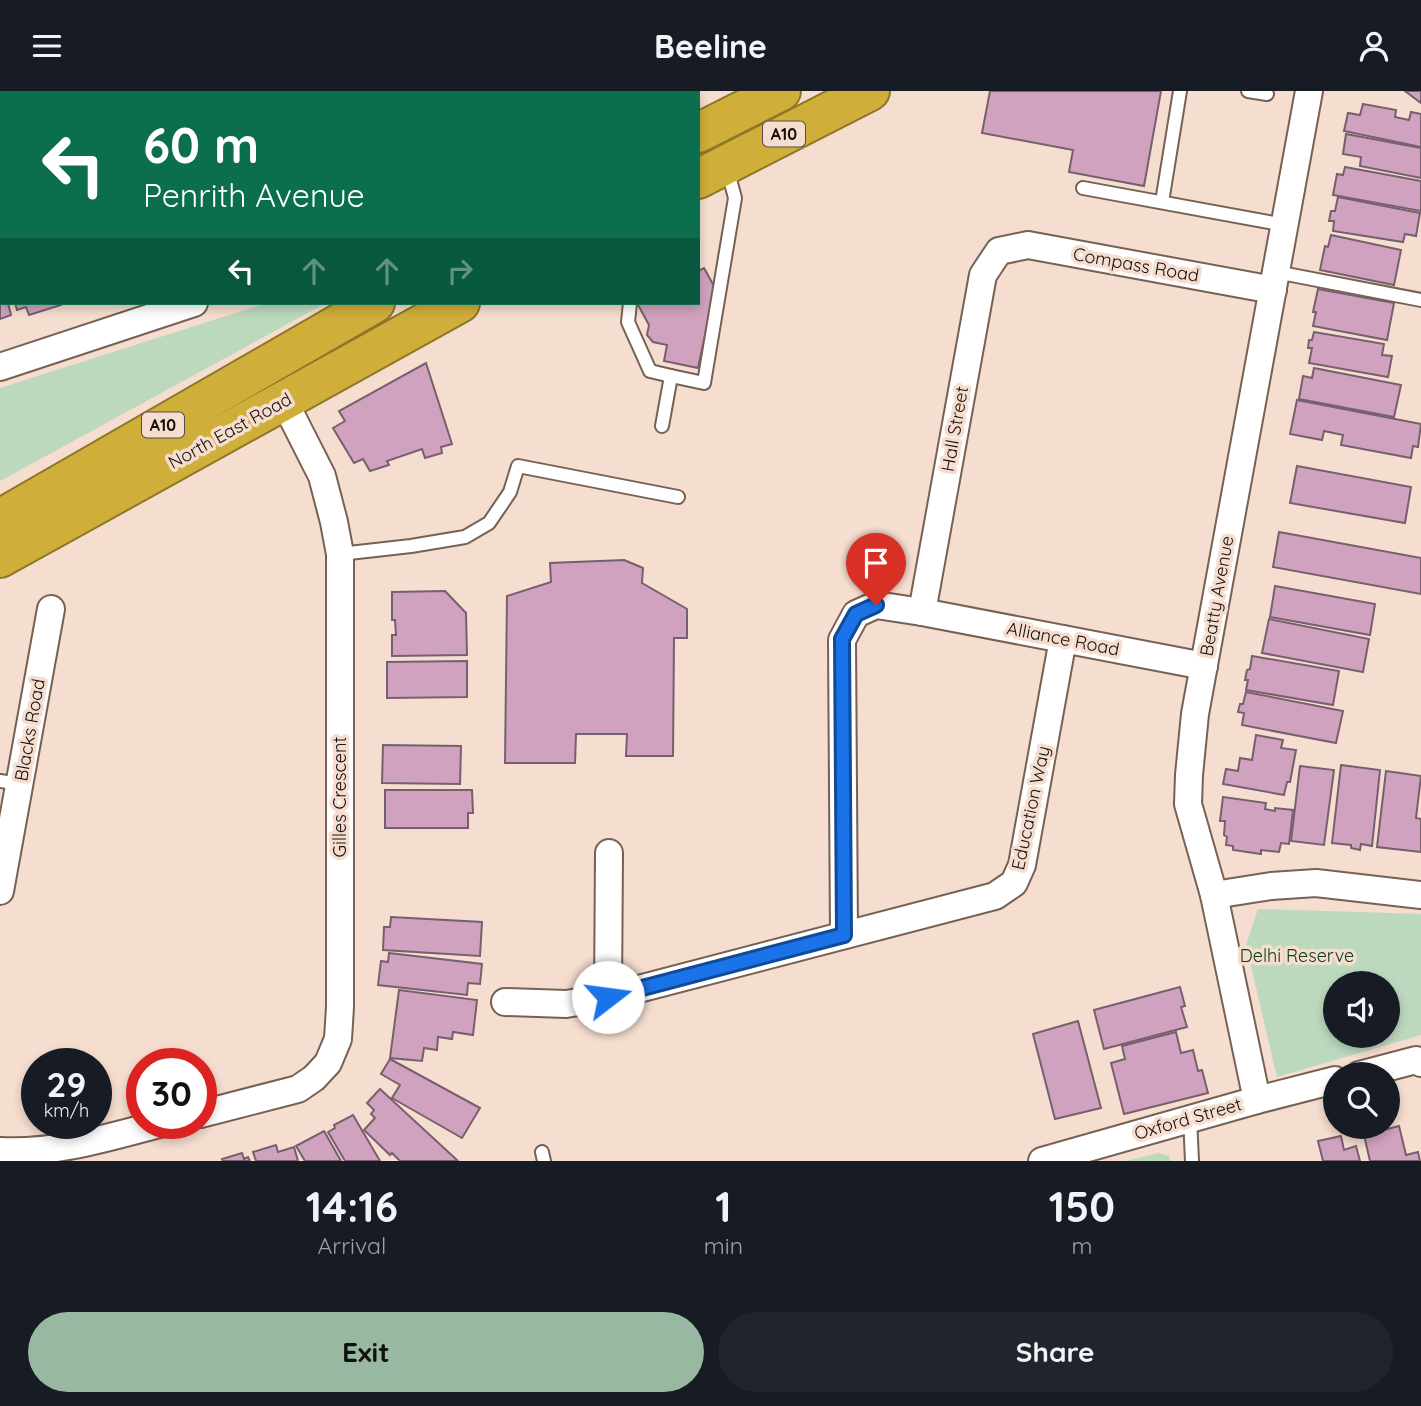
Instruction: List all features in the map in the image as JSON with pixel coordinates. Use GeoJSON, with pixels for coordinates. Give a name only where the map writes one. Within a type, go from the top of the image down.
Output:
{"type":"FeatureCollection","features":[{"type":"Feature","properties":{"kind":"highway","name":"A10"},"geometry":{"type":"LineString","coordinates":[[700,132],[781,91]]}},
{"type":"Feature","properties":{"kind":"highway","name":"A10"},"geometry":{"type":"LineString","coordinates":[[712,172],[870,91]]}},
{"type":"Feature","properties":{"kind":"highway","name":"North East Road"},"geometry":{"type":"LineString","coordinates":[[1,552],[372,305]]}},
{"type":"Feature","properties":{"kind":"highway","name":"North East Road"},"geometry":{"type":"LineString","coordinates":[[1,552],[284,401],[454,305]]}},
{"type":"Feature","properties":{"kind":"street","name":"Beatty Avenue"},"geometry":{"type":"LineString","coordinates":[[1257,1100],[1214,895],[1188,804],[1189,775],[1204,666],[1309,91]]}},
{"type":"Feature","properties":{"kind":"street","name":"Compass Road"},"geometry":{"type":"LineString","coordinates":[[999,251],[1028,245],[1274,281]]}},
{"type":"Feature","properties":{"kind":"street","name":"Hall Street"},"geometry":{"type":"LineString","coordinates":[[922,612],[983,275],[999,251]]}},
{"type":"Feature","properties":{"kind":"street"},"geometry":{"type":"LineString","coordinates":[[0,367],[188,305]]}},
{"type":"Feature","properties":{"kind":"street","name":"Gilles Crescent"},"geometry":{"type":"LineString","coordinates":[[217,1110],[298,1089],[314,1078],[328,1063],[338,1038],[340,554],[322,476],[284,401]]}},
{"type":"Feature","properties":{"kind":"street","name":"Alliance Road"},"geometry":{"type":"LineString","coordinates":[[844,935],[842,639],[856,614],[876,605],[1204,666]]}},
{"type":"Feature","properties":{"kind":"street","name":"Blacks Road"},"geometry":{"type":"LineString","coordinates":[[0,891],[10,783],[51,609]]}},
{"type":"Feature","properties":{"kind":"street","name":"Education Way"},"geometry":{"type":"LineString","coordinates":[[505,1002],[566,1004],[608,997],[995,896],[1014,883],[1022,865],[1063,639]]}},
{"type":"Feature","properties":{"kind":"street"},"geometry":{"type":"LineString","coordinates":[[608,997],[609,853]]}},
{"type":"Feature","properties":{"kind":"street"},"geometry":{"type":"LineString","coordinates":[[1214,895],[1271,886],[1316,883],[1421,895]]}},
{"type":"Feature","properties":{"kind":"street"},"geometry":{"type":"LineString","coordinates":[[1400,1063],[1419,1058]]}},
{"type":"Feature","properties":{"kind":"street","name":"Oxford Street"},"geometry":{"type":"LineString","coordinates":[[1042,1161],[1323,1083]]}},
{"type":"Feature","properties":{"kind":"street"},"geometry":{"type":"LineString","coordinates":[[0,1151],[22,1152],[83,1144],[126,1133]]}},
{"type":"Feature","properties":{"kind":"lane"},"geometry":{"type":"LineString","coordinates":[[1161,202],[1180,91]]}},
{"type":"Feature","properties":{"kind":"lane"},"geometry":{"type":"LineString","coordinates":[[1248,91],[1267,94]]}},
{"type":"Feature","properties":{"kind":"lane"},"geometry":{"type":"LineString","coordinates":[[630,305],[628,322],[650,371],[704,383],[735,198],[712,172]]}},
{"type":"Feature","properties":{"kind":"lane"},"geometry":{"type":"LineString","coordinates":[[1083,188],[1285,225]]}},
{"type":"Feature","properties":{"kind":"lane"},"geometry":{"type":"LineString","coordinates":[[1274,281],[1421,300]]}},
{"type":"Feature","properties":{"kind":"lane"},"geometry":{"type":"LineString","coordinates":[[662,426],[671,376]]}},
{"type":"Feature","properties":{"kind":"lane"},"geometry":{"type":"LineString","coordinates":[[340,554],[465,537],[489,523],[510,492],[518,466],[678,496]]}},
{"type":"Feature","properties":{"kind":"lane"},"geometry":{"type":"LineString","coordinates":[[1190,1118],[1192,1161]]}},
{"type":"Feature","properties":{"kind":"green space"},"geometry":{"type":"Polygon","coordinates":[[[261,305],[322,305],[0,481],[0,388],[261,305]]]}},
{"type":"Feature","properties":{"kind":"green space","name":"Delhi Reserve"},"geometry":{"type":"Polygon","coordinates":[[[1258,909],[1421,914],[1421,1035],[1400,1041],[1400,971],[1323,971],[1323,1048],[1376,1048],[1277,1077],[1246,945],[1258,909]]]}},
{"type":"Feature","properties":{"kind":"green space"},"geometry":{"type":"Polygon","coordinates":[[[1158,1153],[1169,1156],[1170,1161],[1127,1161],[1158,1153]]]}},
{"type":"Feature","properties":{"kind":"building"},"geometry":{"type":"Polygon","coordinates":[[[990,91],[1161,91],[1144,186],[1069,172],[1073,150],[982,133],[990,91]]]}},
{"type":"Feature","properties":{"kind":"building"},"geometry":{"type":"Polygon","coordinates":[[[1405,91],[1421,91],[1421,103],[1405,91]]]}},
{"type":"Feature","properties":{"kind":"building"},"geometry":{"type":"Polygon","coordinates":[[[1363,104],[1396,110],[1395,117],[1409,120],[1411,112],[1421,114],[1421,147],[1344,131],[1348,113],[1360,115],[1363,104]]]}},
{"type":"Feature","properties":{"kind":"building"},"geometry":{"type":"Polygon","coordinates":[[[1346,134],[1421,148],[1421,178],[1360,166],[1361,157],[1343,154],[1346,134]]]}},
{"type":"Feature","properties":{"kind":"building"},"geometry":{"type":"Polygon","coordinates":[[[1345,167],[1421,181],[1421,211],[1333,195],[1337,174],[1343,175],[1345,167]]]}},
{"type":"Feature","properties":{"kind":"building"},"geometry":{"type":"Polygon","coordinates":[[[1338,197],[1420,213],[1416,236],[1405,234],[1403,242],[1333,231],[1334,221],[1329,221],[1331,211],[1335,211],[1338,197]]]}},
{"type":"Feature","properties":{"kind":"building"},"geometry":{"type":"Polygon","coordinates":[[[1331,235],[1401,250],[1394,285],[1320,270],[1325,246],[1328,247],[1331,235]]]}},
{"type":"Feature","properties":{"kind":"building"},"geometry":{"type":"Polygon","coordinates":[[[704,268],[715,288],[698,368],[664,361],[667,345],[653,342],[647,335],[649,325],[638,305],[700,305],[700,270],[704,268]]]}},
{"type":"Feature","properties":{"kind":"building"},"geometry":{"type":"Polygon","coordinates":[[[1318,289],[1394,303],[1387,340],[1313,326],[1318,289]]]}},
{"type":"Feature","properties":{"kind":"building"},"geometry":{"type":"Polygon","coordinates":[[[0,305],[8,305],[11,315],[0,319],[0,305]]]}},
{"type":"Feature","properties":{"kind":"building"},"geometry":{"type":"Polygon","coordinates":[[[16,305],[61,305],[29,315],[26,307],[17,310],[16,305]]]}},
{"type":"Feature","properties":{"kind":"building"},"geometry":{"type":"Polygon","coordinates":[[[1314,332],[1384,344],[1382,355],[1392,356],[1388,377],[1309,363],[1312,348],[1308,348],[1309,340],[1312,340],[1314,332]]]}},
{"type":"Feature","properties":{"kind":"building"},"geometry":{"type":"Polygon","coordinates":[[[426,363],[452,444],[441,447],[442,453],[425,458],[422,449],[387,461],[389,465],[370,471],[363,459],[354,463],[333,428],[345,421],[339,411],[426,363]]]}},
{"type":"Feature","properties":{"kind":"building"},"geometry":{"type":"Polygon","coordinates":[[[1314,368],[1401,385],[1394,417],[1299,399],[1303,376],[1312,378],[1314,368]]]}},
{"type":"Feature","properties":{"kind":"building"},"geometry":{"type":"Polygon","coordinates":[[[1297,400],[1421,424],[1418,447],[1413,446],[1411,458],[1341,445],[1343,435],[1324,431],[1322,440],[1290,434],[1297,400]]]}},
{"type":"Feature","properties":{"kind":"building"},"geometry":{"type":"Polygon","coordinates":[[[1297,466],[1411,487],[1405,523],[1290,503],[1297,466]]]}},
{"type":"Feature","properties":{"kind":"building"},"geometry":{"type":"Polygon","coordinates":[[[1279,532],[1421,558],[1421,594],[1273,567],[1279,532]]]}},
{"type":"Feature","properties":{"kind":"building"},"geometry":{"type":"Polygon","coordinates":[[[624,560],[643,568],[642,583],[687,609],[687,638],[674,638],[673,756],[626,756],[627,734],[576,734],[575,763],[505,763],[507,596],[551,582],[550,563],[624,560]]]}},
{"type":"Feature","properties":{"kind":"building"},"geometry":{"type":"Polygon","coordinates":[[[1275,586],[1375,604],[1370,635],[1270,617],[1275,586]]]}},
{"type":"Feature","properties":{"kind":"building"},"geometry":{"type":"Polygon","coordinates":[[[445,591],[466,613],[467,655],[392,656],[392,635],[396,635],[395,620],[392,620],[392,592],[445,591]]]}},
{"type":"Feature","properties":{"kind":"building"},"geometry":{"type":"Polygon","coordinates":[[[1269,619],[1369,639],[1363,672],[1262,653],[1269,619]]]}},
{"type":"Feature","properties":{"kind":"building"},"geometry":{"type":"Polygon","coordinates":[[[1252,656],[1339,671],[1333,705],[1246,690],[1248,680],[1245,680],[1252,656]]]}},
{"type":"Feature","properties":{"kind":"building"},"geometry":{"type":"Polygon","coordinates":[[[467,661],[467,697],[387,698],[387,662],[467,661]]]}},
{"type":"Feature","properties":{"kind":"building"},"geometry":{"type":"Polygon","coordinates":[[[1246,692],[1343,711],[1336,743],[1242,725],[1244,713],[1238,712],[1246,692]]]}},
{"type":"Feature","properties":{"kind":"building"},"geometry":{"type":"Polygon","coordinates":[[[1256,735],[1283,740],[1281,748],[1296,750],[1290,782],[1287,782],[1284,795],[1223,784],[1226,769],[1238,771],[1240,758],[1252,760],[1256,735]]]}},
{"type":"Feature","properties":{"kind":"building"},"geometry":{"type":"Polygon","coordinates":[[[383,745],[461,746],[460,784],[382,783],[383,745]]]}},
{"type":"Feature","properties":{"kind":"building"},"geometry":{"type":"Polygon","coordinates":[[[1341,765],[1380,770],[1372,846],[1361,844],[1360,850],[1351,848],[1351,845],[1332,843],[1341,765]]]}},
{"type":"Feature","properties":{"kind":"building"},"geometry":{"type":"Polygon","coordinates":[[[1300,766],[1334,770],[1324,845],[1291,841],[1300,766]]]}},
{"type":"Feature","properties":{"kind":"building"},"geometry":{"type":"Polygon","coordinates":[[[1386,771],[1421,776],[1416,818],[1421,819],[1421,852],[1377,847],[1386,771]]]}},
{"type":"Feature","properties":{"kind":"building"},"geometry":{"type":"Polygon","coordinates":[[[385,790],[472,790],[473,813],[468,813],[468,828],[385,828],[385,790]]]}},
{"type":"Feature","properties":{"kind":"building"},"geometry":{"type":"Polygon","coordinates":[[[1223,797],[1266,803],[1265,809],[1275,811],[1275,808],[1293,810],[1289,844],[1281,843],[1279,852],[1261,850],[1261,854],[1233,850],[1233,846],[1226,845],[1225,821],[1220,821],[1223,797]]]}},
{"type":"Feature","properties":{"kind":"building"},"geometry":{"type":"Polygon","coordinates":[[[391,917],[482,922],[480,956],[383,950],[384,927],[390,927],[391,917]]]}},
{"type":"Feature","properties":{"kind":"building"},"geometry":{"type":"Polygon","coordinates":[[[389,953],[482,964],[480,984],[468,983],[467,995],[378,985],[381,961],[388,962],[389,953]]]}},
{"type":"Feature","properties":{"kind":"building"},"geometry":{"type":"Polygon","coordinates":[[[1180,987],[1185,1006],[1181,1007],[1187,1027],[1104,1049],[1094,1010],[1180,987]]]}},
{"type":"Feature","properties":{"kind":"building"},"geometry":{"type":"Polygon","coordinates":[[[399,990],[477,1000],[473,1035],[453,1032],[452,1039],[438,1037],[437,1050],[424,1048],[422,1061],[390,1058],[399,990]]]}},
{"type":"Feature","properties":{"kind":"building"},"geometry":{"type":"Polygon","coordinates":[[[1078,1021],[1101,1108],[1055,1119],[1033,1034],[1078,1021]]]}},
{"type":"Feature","properties":{"kind":"building"},"geometry":{"type":"Polygon","coordinates":[[[1176,1032],[1181,1053],[1193,1050],[1198,1071],[1202,1070],[1208,1093],[1124,1114],[1111,1063],[1125,1059],[1122,1046],[1176,1032]]]}},
{"type":"Feature","properties":{"kind":"building"},"geometry":{"type":"Polygon","coordinates":[[[390,1059],[480,1108],[462,1138],[392,1098],[400,1085],[381,1074],[390,1059]]]}},
{"type":"Feature","properties":{"kind":"building"},"geometry":{"type":"Polygon","coordinates":[[[380,1089],[458,1161],[400,1161],[392,1153],[390,1155],[364,1130],[375,1118],[371,1114],[374,1110],[367,1103],[380,1089]]]}},
{"type":"Feature","properties":{"kind":"building"},"geometry":{"type":"Polygon","coordinates":[[[353,1115],[380,1161],[345,1161],[328,1132],[335,1128],[334,1125],[353,1115]]]}},
{"type":"Feature","properties":{"kind":"building"},"geometry":{"type":"Polygon","coordinates":[[[1400,1130],[1406,1155],[1418,1152],[1420,1161],[1370,1161],[1365,1139],[1400,1139],[1400,1130]]]}},
{"type":"Feature","properties":{"kind":"building"},"geometry":{"type":"Polygon","coordinates":[[[324,1131],[341,1161],[305,1161],[296,1146],[324,1131]]]}},
{"type":"Feature","properties":{"kind":"building"},"geometry":{"type":"Polygon","coordinates":[[[1342,1139],[1344,1150],[1356,1146],[1360,1161],[1323,1161],[1318,1141],[1342,1139]]]}},
{"type":"Feature","properties":{"kind":"building"},"geometry":{"type":"Polygon","coordinates":[[[276,1145],[278,1152],[294,1147],[298,1161],[256,1161],[253,1152],[276,1145]]]}},
{"type":"Feature","properties":{"kind":"building"},"geometry":{"type":"Polygon","coordinates":[[[242,1153],[244,1159],[248,1157],[250,1161],[222,1159],[242,1153]]]}},
{"type":"Feature","properties":{"kind":"route"},"geometry":{"type":"LineString","coordinates":[[608,997],[844,935],[842,639],[856,614],[876,605]]}}]}
